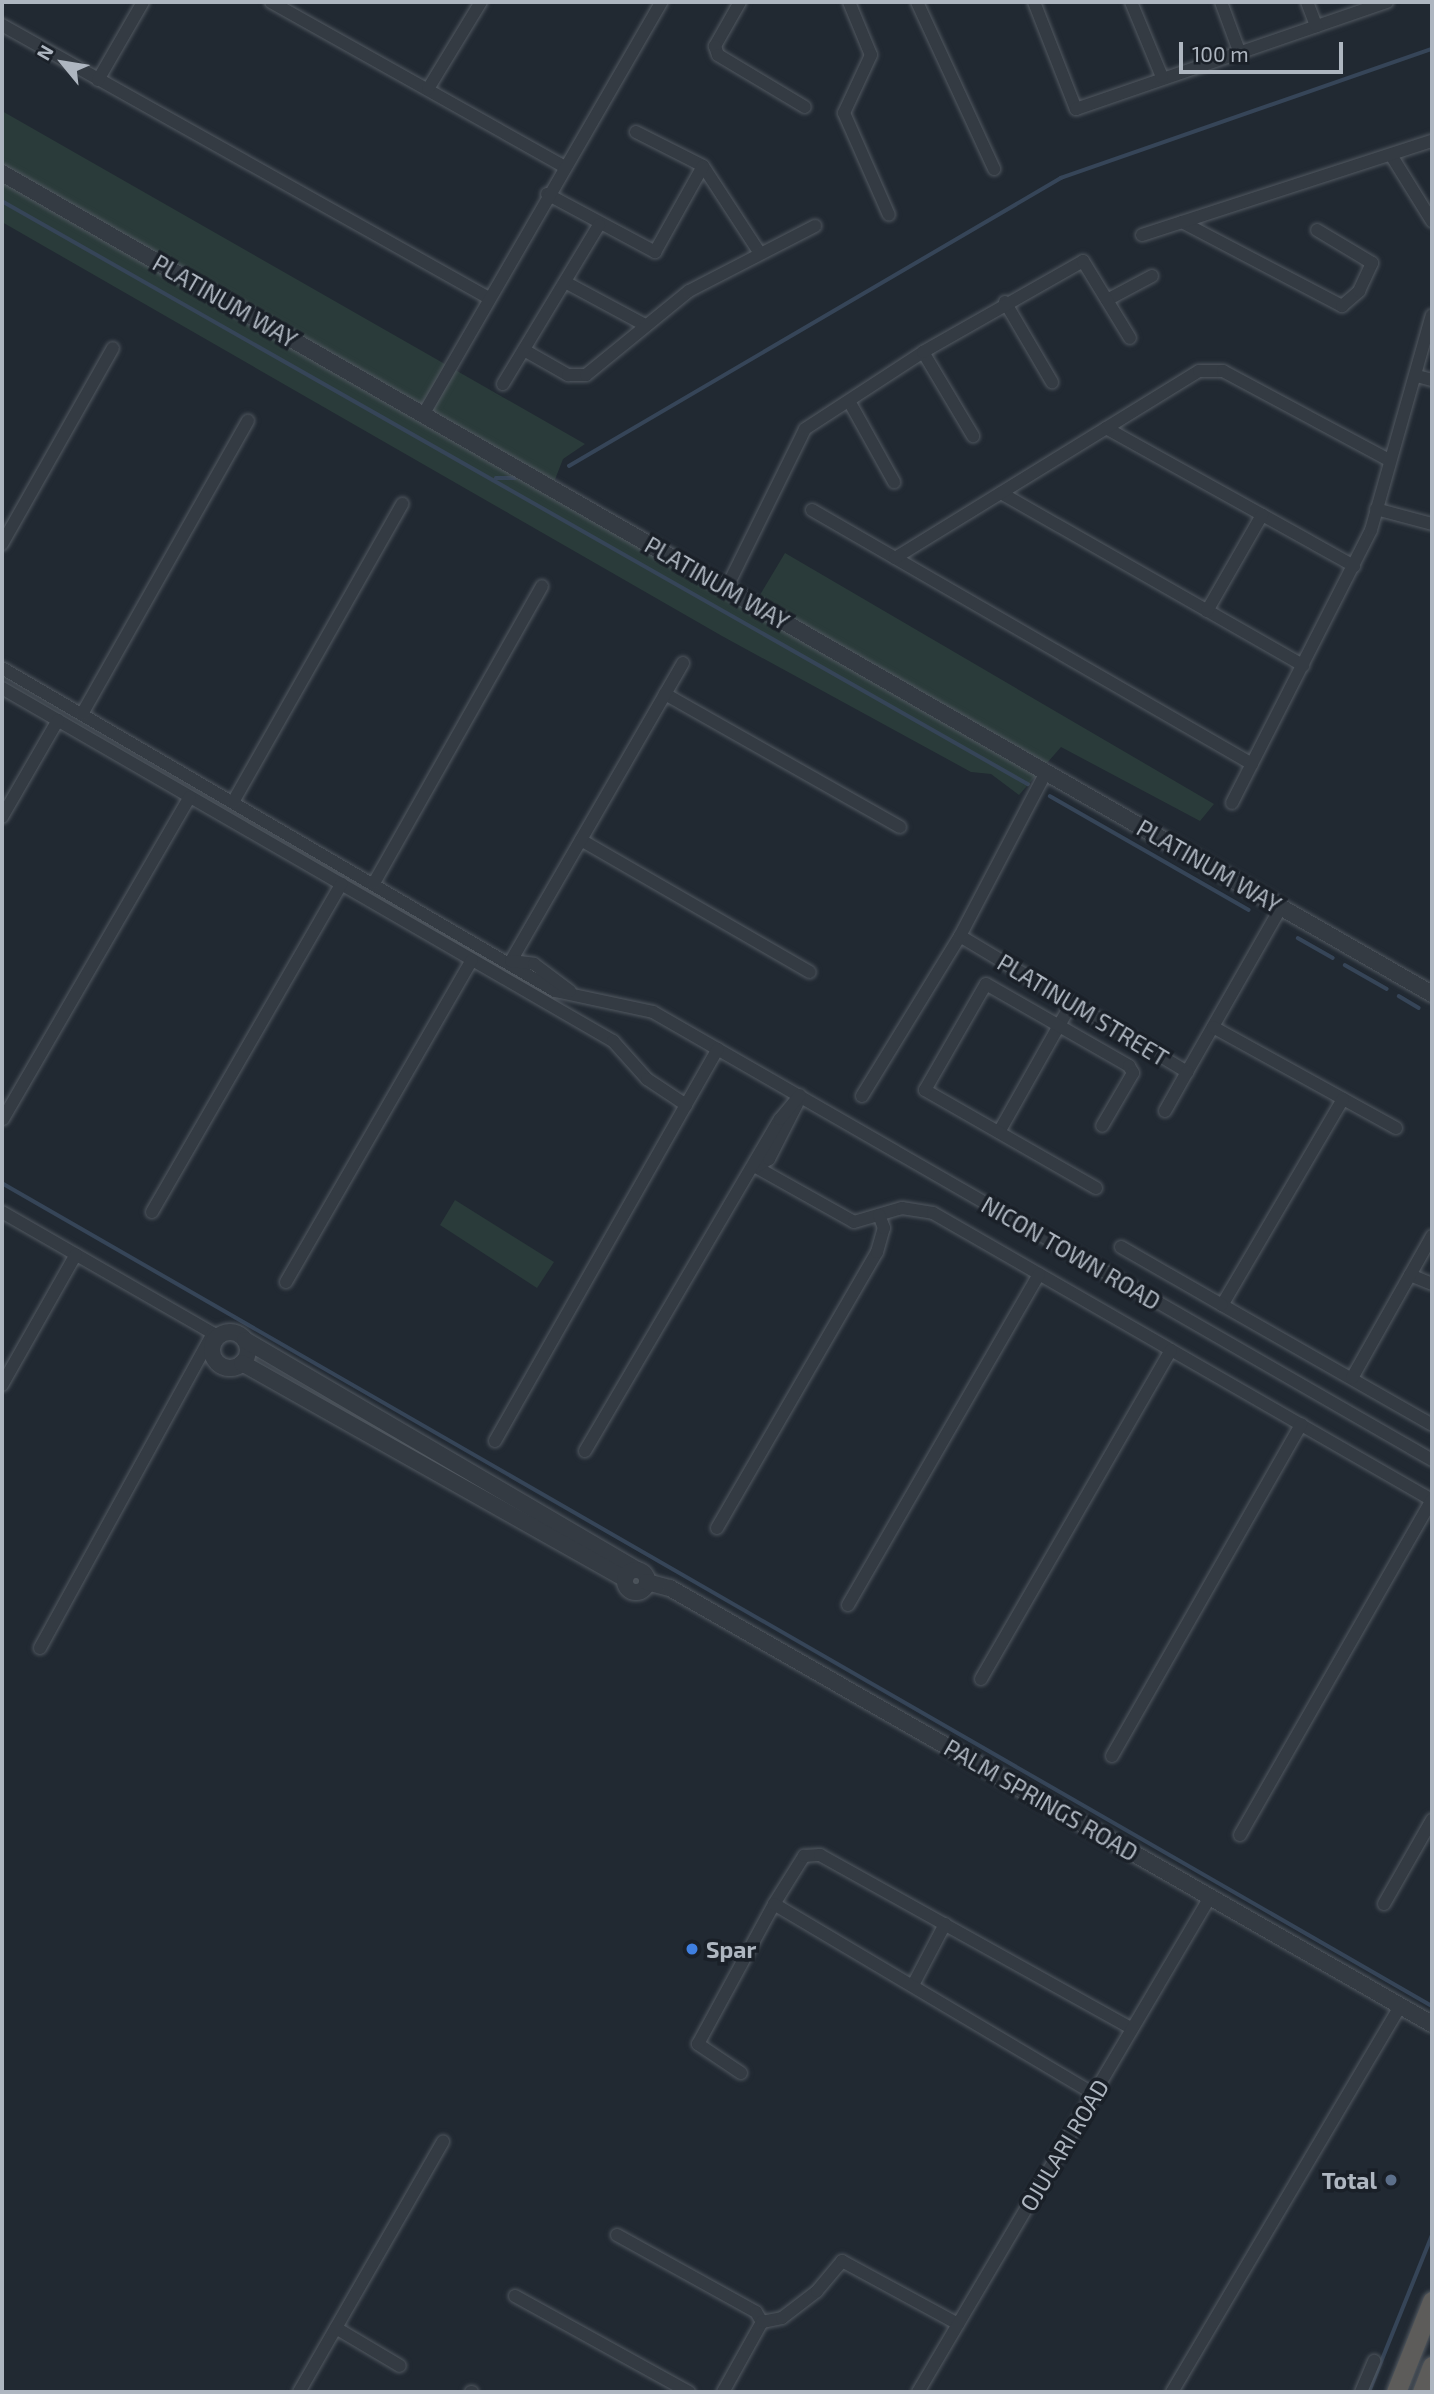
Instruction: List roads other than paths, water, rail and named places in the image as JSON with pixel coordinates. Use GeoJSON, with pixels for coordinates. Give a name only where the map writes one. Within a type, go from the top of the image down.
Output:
{"type":"FeatureCollection","features":[{"type":"Feature","properties":{"kind":"highway"},"geometry":{"type":"LineString","coordinates":[[1396,2392],[1432,2301]]}},
{"type":"Feature","properties":{"kind":"highway"},"geometry":{"type":"LineString","coordinates":[[1422,2392],[1432,2366]]}},
{"type":"Feature","properties":{"kind":"street"},"geometry":{"type":"LineString","coordinates":[[98,80],[142,2]]}},
{"type":"Feature","properties":{"kind":"street"},"geometry":{"type":"LineString","coordinates":[[271,2],[562,165]]}},
{"type":"Feature","properties":{"kind":"street"},"geometry":{"type":"LineString","coordinates":[[428,89],[481,2]]}},
{"type":"Feature","properties":{"kind":"street"},"geometry":{"type":"LineString","coordinates":[[423,415],[562,165],[661,2]]}},
{"type":"Feature","properties":{"kind":"street"},"geometry":{"type":"LineString","coordinates":[[740,2],[715,46],[718,55],[805,107]]}},
{"type":"Feature","properties":{"kind":"street"},"geometry":{"type":"LineString","coordinates":[[849,2],[871,55],[844,113],[889,215]]}},
{"type":"Feature","properties":{"kind":"street"},"geometry":{"type":"LineString","coordinates":[[918,2],[994,169]]}},
{"type":"Feature","properties":{"kind":"street"},"geometry":{"type":"LineString","coordinates":[[1034,2],[1076,109],[1162,77],[1387,2]]}},
{"type":"Feature","properties":{"kind":"street"},"geometry":{"type":"LineString","coordinates":[[1131,2],[1162,77]]}},
{"type":"Feature","properties":{"kind":"street"},"geometry":{"type":"LineString","coordinates":[[1221,2],[1239,51]]}},
{"type":"Feature","properties":{"kind":"street"},"geometry":{"type":"LineString","coordinates":[[1307,2],[1316,26]]}},
{"type":"Feature","properties":{"kind":"street"},"geometry":{"type":"LineString","coordinates":[[2,25],[487,298]]}},
{"type":"Feature","properties":{"kind":"street"},"geometry":{"type":"LineString","coordinates":[[636,132],[703,166],[759,252]]}},
{"type":"Feature","properties":{"kind":"street"},"geometry":{"type":"LineString","coordinates":[[1142,235],[1432,141]]}},
{"type":"Feature","properties":{"kind":"street"},"geometry":{"type":"LineString","coordinates":[[1391,155],[1432,221]]}},
{"type":"Feature","properties":{"kind":"street"},"geometry":{"type":"LineString","coordinates":[[547,194],[599,225],[655,252],[703,166]]}},
{"type":"Feature","properties":{"kind":"street","name":"PLATINUM WAY"},"geometry":{"type":"LineString","coordinates":[[2,173],[1432,994]]}},
{"type":"Feature","properties":{"kind":"street"},"geometry":{"type":"LineString","coordinates":[[1182,222],[1342,306],[1359,291],[1372,263],[1317,230]]}},
{"type":"Feature","properties":{"kind":"street"},"geometry":{"type":"LineString","coordinates":[[503,384],[599,225]]}},
{"type":"Feature","properties":{"kind":"street"},"geometry":{"type":"LineString","coordinates":[[524,350],[577,378],[689,291],[759,252],[815,226]]}},
{"type":"Feature","properties":{"kind":"street"},"geometry":{"type":"LineString","coordinates":[[726,589],[806,429],[923,352],[1005,302],[1083,261],[1130,338]]}},
{"type":"Feature","properties":{"kind":"street"},"geometry":{"type":"LineString","coordinates":[[1107,300],[1152,276]]}},
{"type":"Feature","properties":{"kind":"street"},"geometry":{"type":"LineString","coordinates":[[565,282],[645,325]]}},
{"type":"Feature","properties":{"kind":"street"},"geometry":{"type":"LineString","coordinates":[[1005,302],[1052,382]]}},
{"type":"Feature","properties":{"kind":"street"},"geometry":{"type":"LineString","coordinates":[[1232,803],[1354,566],[1376,509],[1389,460],[1423,358],[1432,315]]}},
{"type":"Feature","properties":{"kind":"street"},"geometry":{"type":"LineString","coordinates":[[2,544],[113,348]]}},
{"type":"Feature","properties":{"kind":"street"},"geometry":{"type":"LineString","coordinates":[[923,352],[973,436]]}},
{"type":"Feature","properties":{"kind":"street"},"geometry":{"type":"LineString","coordinates":[[895,558],[1105,428],[1212,369],[1389,460]]}},
{"type":"Feature","properties":{"kind":"street"},"geometry":{"type":"LineString","coordinates":[[1417,376],[1432,380]]}},
{"type":"Feature","properties":{"kind":"street"},"geometry":{"type":"LineString","coordinates":[[849,401],[894,482]]}},
{"type":"Feature","properties":{"kind":"street"},"geometry":{"type":"LineString","coordinates":[[82,714],[248,421]]}},
{"type":"Feature","properties":{"kind":"street"},"geometry":{"type":"LineString","coordinates":[[1105,428],[1354,566]]}},
{"type":"Feature","properties":{"kind":"street"},"geometry":{"type":"LineString","coordinates":[[1001,493],[1303,665]]}},
{"type":"Feature","properties":{"kind":"street"},"geometry":{"type":"LineString","coordinates":[[233,802],[402,504]]}},
{"type":"Feature","properties":{"kind":"street"},"geometry":{"type":"LineString","coordinates":[[1376,509],[1432,524]]}},
{"type":"Feature","properties":{"kind":"street"},"geometry":{"type":"LineString","coordinates":[[812,510],[1252,764]]}},
{"type":"Feature","properties":{"kind":"street"},"geometry":{"type":"LineString","coordinates":[[1207,611],[1262,515]]}},
{"type":"Feature","properties":{"kind":"street"},"geometry":{"type":"LineString","coordinates":[[374,883],[542,586]]}},
{"type":"Feature","properties":{"kind":"street"},"geometry":{"type":"LineString","coordinates":[[510,961],[683,663]]}},
{"type":"Feature","properties":{"kind":"street","name":"NICON TOWN ROAD"},"geometry":{"type":"LineString","coordinates":[[2,668],[510,961],[555,991],[570,991],[653,1012],[1428,1459],[1432,1469]]}},
{"type":"Feature","properties":{"kind":"street"},"geometry":{"type":"LineString","coordinates":[[2,688],[613,1041],[647,1079],[685,1105]]}},
{"type":"Feature","properties":{"kind":"street"},"geometry":{"type":"LineString","coordinates":[[665,694],[900,827]]}},
{"type":"Feature","properties":{"kind":"street"},"geometry":{"type":"LineString","coordinates":[[2,817],[58,720]]}},
{"type":"Feature","properties":{"kind":"street"},"geometry":{"type":"LineString","coordinates":[[862,1096],[960,936],[1046,772]]}},
{"type":"Feature","properties":{"kind":"street"},"geometry":{"type":"LineString","coordinates":[[3,1119],[190,797]]}},
{"type":"Feature","properties":{"kind":"street"},"geometry":{"type":"LineString","coordinates":[[581,840],[810,972]]}},
{"type":"Feature","properties":{"kind":"street"},"geometry":{"type":"LineString","coordinates":[[152,1212],[341,884]]}},
{"type":"Feature","properties":{"kind":"street","name":"PLATINUM STREET"},"geometry":{"type":"LineString","coordinates":[[960,936],[1187,1072],[1281,907]]}},
{"type":"Feature","properties":{"kind":"street"},"geometry":{"type":"LineString","coordinates":[[286,1282],[472,960]]}},
{"type":"Feature","properties":{"kind":"street"},"geometry":{"type":"LineString","coordinates":[[1096,1188],[925,1090],[986,984],[1062,1026],[1133,1073],[1102,1126]]}},
{"type":"Feature","properties":{"kind":"street"},"geometry":{"type":"LineString","coordinates":[[999,1132],[1062,1026],[1071,1004]]}},
{"type":"Feature","properties":{"kind":"street"},"geometry":{"type":"LineString","coordinates":[[1213,1027],[1396,1128]]}},
{"type":"Feature","properties":{"kind":"street"},"geometry":{"type":"LineString","coordinates":[[495,1441],[718,1049]]}},
{"type":"Feature","properties":{"kind":"street"},"geometry":{"type":"LineString","coordinates":[[1165,1111],[1187,1072]]}},
{"type":"Feature","properties":{"kind":"street"},"geometry":{"type":"LineString","coordinates":[[585,1451],[756,1167],[769,1159],[800,1095]]}},
{"type":"Feature","properties":{"kind":"street"},"geometry":{"type":"LineString","coordinates":[[1222,1305],[1343,1099]]}},
{"type":"Feature","properties":{"kind":"street"},"geometry":{"type":"LineString","coordinates":[[756,1167],[844,1219],[913,1207],[933,1213],[1432,1500],[1240,1835]]}},
{"type":"Feature","properties":{"kind":"street"},"geometry":{"type":"LineString","coordinates":[[2,1212],[215,1335],[236,1332],[245,1340],[637,1577]]}},
{"type":"Feature","properties":{"kind":"street"},"geometry":{"type":"LineString","coordinates":[[717,1528],[877,1252],[884,1228],[879,1215]]}},
{"type":"Feature","properties":{"kind":"street"},"geometry":{"type":"LineString","coordinates":[[1352,1378],[1432,1236]]}},
{"type":"Feature","properties":{"kind":"street"},"geometry":{"type":"LineString","coordinates":[[1121,1247],[1432,1425]]}},
{"type":"Feature","properties":{"kind":"street"},"geometry":{"type":"LineString","coordinates":[[2,1385],[76,1254]]}},
{"type":"Feature","properties":{"kind":"street"},"geometry":{"type":"LineString","coordinates":[[848,1605],[1039,1274]]}},
{"type":"Feature","properties":{"kind":"street"},"geometry":{"type":"LineString","coordinates":[[1410,1275],[1432,1284]]}},
{"type":"Feature","properties":{"kind":"street"},"geometry":{"type":"LineString","coordinates":[[215,1335],[212,1346],[216,1362],[232,1368],[242,1363]]}},
{"type":"Feature","properties":{"kind":"street"},"geometry":{"type":"LineString","coordinates":[[40,1648],[215,1335]]}},
{"type":"Feature","properties":{"kind":"street"},"geometry":{"type":"LineString","coordinates":[[242,1363],[245,1340]]}},
{"type":"Feature","properties":{"kind":"street"},"geometry":{"type":"LineString","coordinates":[[981,1679],[1171,1350]]}},
{"type":"Feature","properties":{"kind":"street"},"geometry":{"type":"LineString","coordinates":[[242,1363],[637,1577]]}},
{"type":"Feature","properties":{"kind":"street"},"geometry":{"type":"LineString","coordinates":[[1112,1756],[1301,1424]]}},
{"type":"Feature","properties":{"kind":"street","name":"PALM SPRINGS ROAD"},"geometry":{"type":"LineString","coordinates":[[637,1577],[670,1588],[1432,2024]]}},
{"type":"Feature","properties":{"kind":"street"},"geometry":{"type":"LineString","coordinates":[[1384,1904],[1432,1820]]}},
{"type":"Feature","properties":{"kind":"street"},"geometry":{"type":"LineString","coordinates":[[741,2073],[698,2044],[774,1904],[810,1853],[945,1924],[1132,2029]]}},
{"type":"Feature","properties":{"kind":"street","name":"OJULARI ROAD"},"geometry":{"type":"LineString","coordinates":[[918,2392],[1210,1897]]}},
{"type":"Feature","properties":{"kind":"street"},"geometry":{"type":"LineString","coordinates":[[774,1904],[1094,2094]]}},
{"type":"Feature","properties":{"kind":"street"},"geometry":{"type":"LineString","coordinates":[[913,1985],[945,1924]]}},
{"type":"Feature","properties":{"kind":"street"},"geometry":{"type":"LineString","coordinates":[[1172,2392],[1400,2006]]}},
{"type":"Feature","properties":{"kind":"street"},"geometry":{"type":"LineString","coordinates":[[299,2392],[443,2142]]}},
{"type":"Feature","properties":{"kind":"street"},"geometry":{"type":"LineString","coordinates":[[617,2235],[756,2312],[762,2322]]}},
{"type":"Feature","properties":{"kind":"street"},"geometry":{"type":"LineString","coordinates":[[723,2392],[762,2322],[782,2318],[817,2291],[842,2260],[958,2324]]}},
{"type":"Feature","properties":{"kind":"street"},"geometry":{"type":"LineString","coordinates":[[514,2296],[689,2392]]}},
{"type":"Feature","properties":{"kind":"street"},"geometry":{"type":"LineString","coordinates":[[336,2328],[400,2367]]}},
{"type":"Feature","properties":{"kind":"street"},"geometry":{"type":"LineString","coordinates":[[1361,2392],[1374,2361]]}},
{"type":"Feature","properties":{"kind":"waterway"},"geometry":{"type":"LineString","coordinates":[[569,466],[1061,178],[1432,49]]}},
{"type":"Feature","properties":{"kind":"waterway"},"geometry":{"type":"LineString","coordinates":[[2,201],[1028,784]]}},
{"type":"Feature","properties":{"kind":"waterway"},"geometry":{"type":"LineString","coordinates":[[496,478],[515,478]]}},
{"type":"Feature","properties":{"kind":"waterway"},"geometry":{"type":"LineString","coordinates":[[1050,796],[1249,910]]}},
{"type":"Feature","properties":{"kind":"waterway"},"geometry":{"type":"LineString","coordinates":[[1298,938],[1333,958]]}},
{"type":"Feature","properties":{"kind":"waterway"},"geometry":{"type":"LineString","coordinates":[[1345,965],[1387,989]]}},
{"type":"Feature","properties":{"kind":"waterway"},"geometry":{"type":"LineString","coordinates":[[1399,996],[1419,1008]]}},
{"type":"Feature","properties":{"kind":"waterway"},"geometry":{"type":"LineString","coordinates":[[2,1183],[1432,2006]]}},
{"type":"Feature","properties":{"kind":"waterway"},"geometry":{"type":"LineString","coordinates":[[1369,2392],[1432,2235]]}},
{"type":"Feature","properties":{"kind":"place","name":"Spar"},"geometry":{"type":"Point","coordinates":[692,1949]}},
{"type":"Feature","properties":{"kind":"place","name":"Total"},"geometry":{"type":"Point","coordinates":[1391,2180]}}]}
